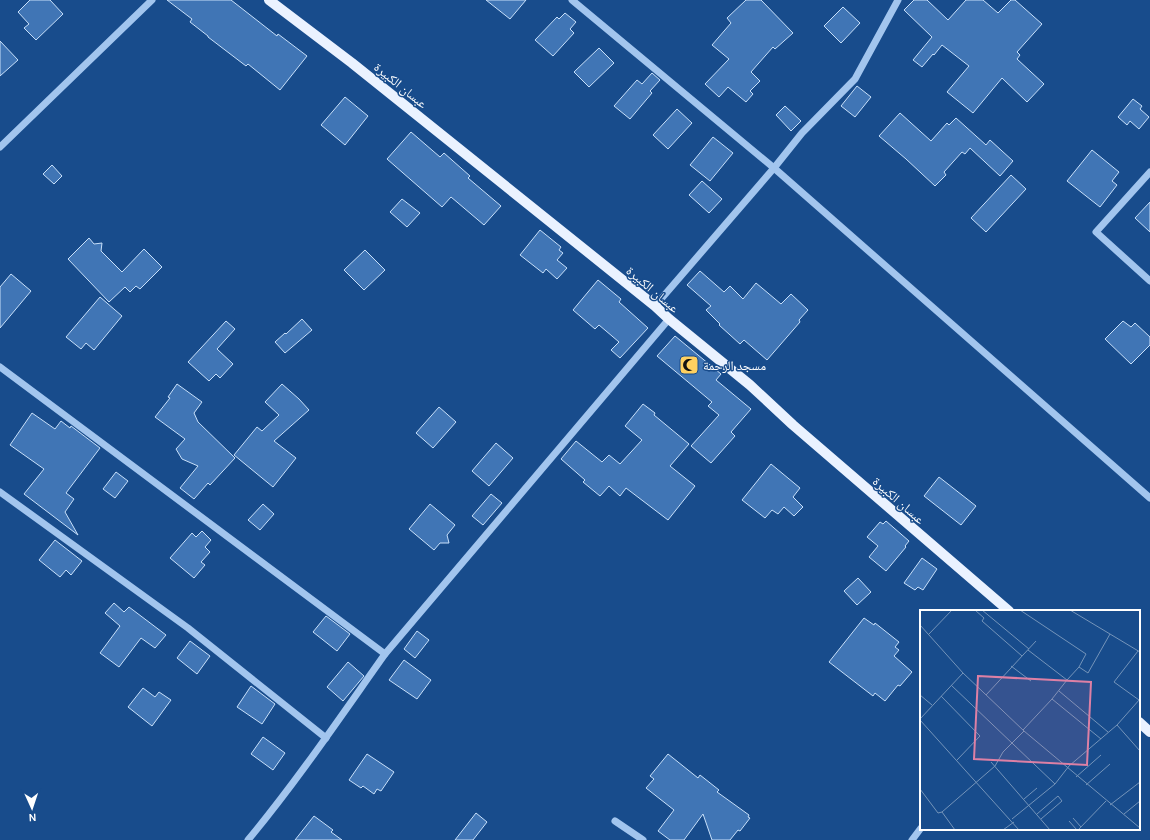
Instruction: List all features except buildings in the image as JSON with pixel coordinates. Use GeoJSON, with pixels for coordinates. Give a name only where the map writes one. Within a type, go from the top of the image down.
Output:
{"type":"FeatureCollection","features":[{"type":"Feature","properties":{"kind":"main road","name":"عبسان الكبيرة"},"geometry":{"type":"LineString","coordinates":[[269,0],[358,68],[655,306],[750,385],[793,425],[1008,610]]}},
{"type":"Feature","properties":{"kind":"main road"},"geometry":{"type":"LineString","coordinates":[[1140,723],[1150,732]]}},
{"type":"Feature","properties":{"kind":"street"},"geometry":{"type":"LineString","coordinates":[[0,146],[152,0]]}},
{"type":"Feature","properties":{"kind":"street"},"geometry":{"type":"LineString","coordinates":[[572,0],[774,168],[1150,498]]}},
{"type":"Feature","properties":{"kind":"street"},"geometry":{"type":"LineString","coordinates":[[655,306],[774,168],[802,133],[855,79],[898,0]]}},
{"type":"Feature","properties":{"kind":"street"},"geometry":{"type":"LineString","coordinates":[[1150,172],[1096,232],[1150,281]]}},
{"type":"Feature","properties":{"kind":"street"},"geometry":{"type":"LineString","coordinates":[[248,840],[269,815],[326,738],[385,654],[670,319]]}},
{"type":"Feature","properties":{"kind":"street"},"geometry":{"type":"LineString","coordinates":[[0,367],[385,654]]}},
{"type":"Feature","properties":{"kind":"street"},"geometry":{"type":"LineString","coordinates":[[0,492],[188,628],[326,738]]}},
{"type":"Feature","properties":{"kind":"street"},"geometry":{"type":"LineString","coordinates":[[615,821],[643,840]]}},
{"type":"Feature","properties":{"kind":"street"},"geometry":{"type":"LineString","coordinates":[[912,840],[920,829]]}},
{"type":"Feature","properties":{"kind":"place","name":"مسجد الرحمة"},"geometry":{"type":"Point","coordinates":[689,365]}}]}
